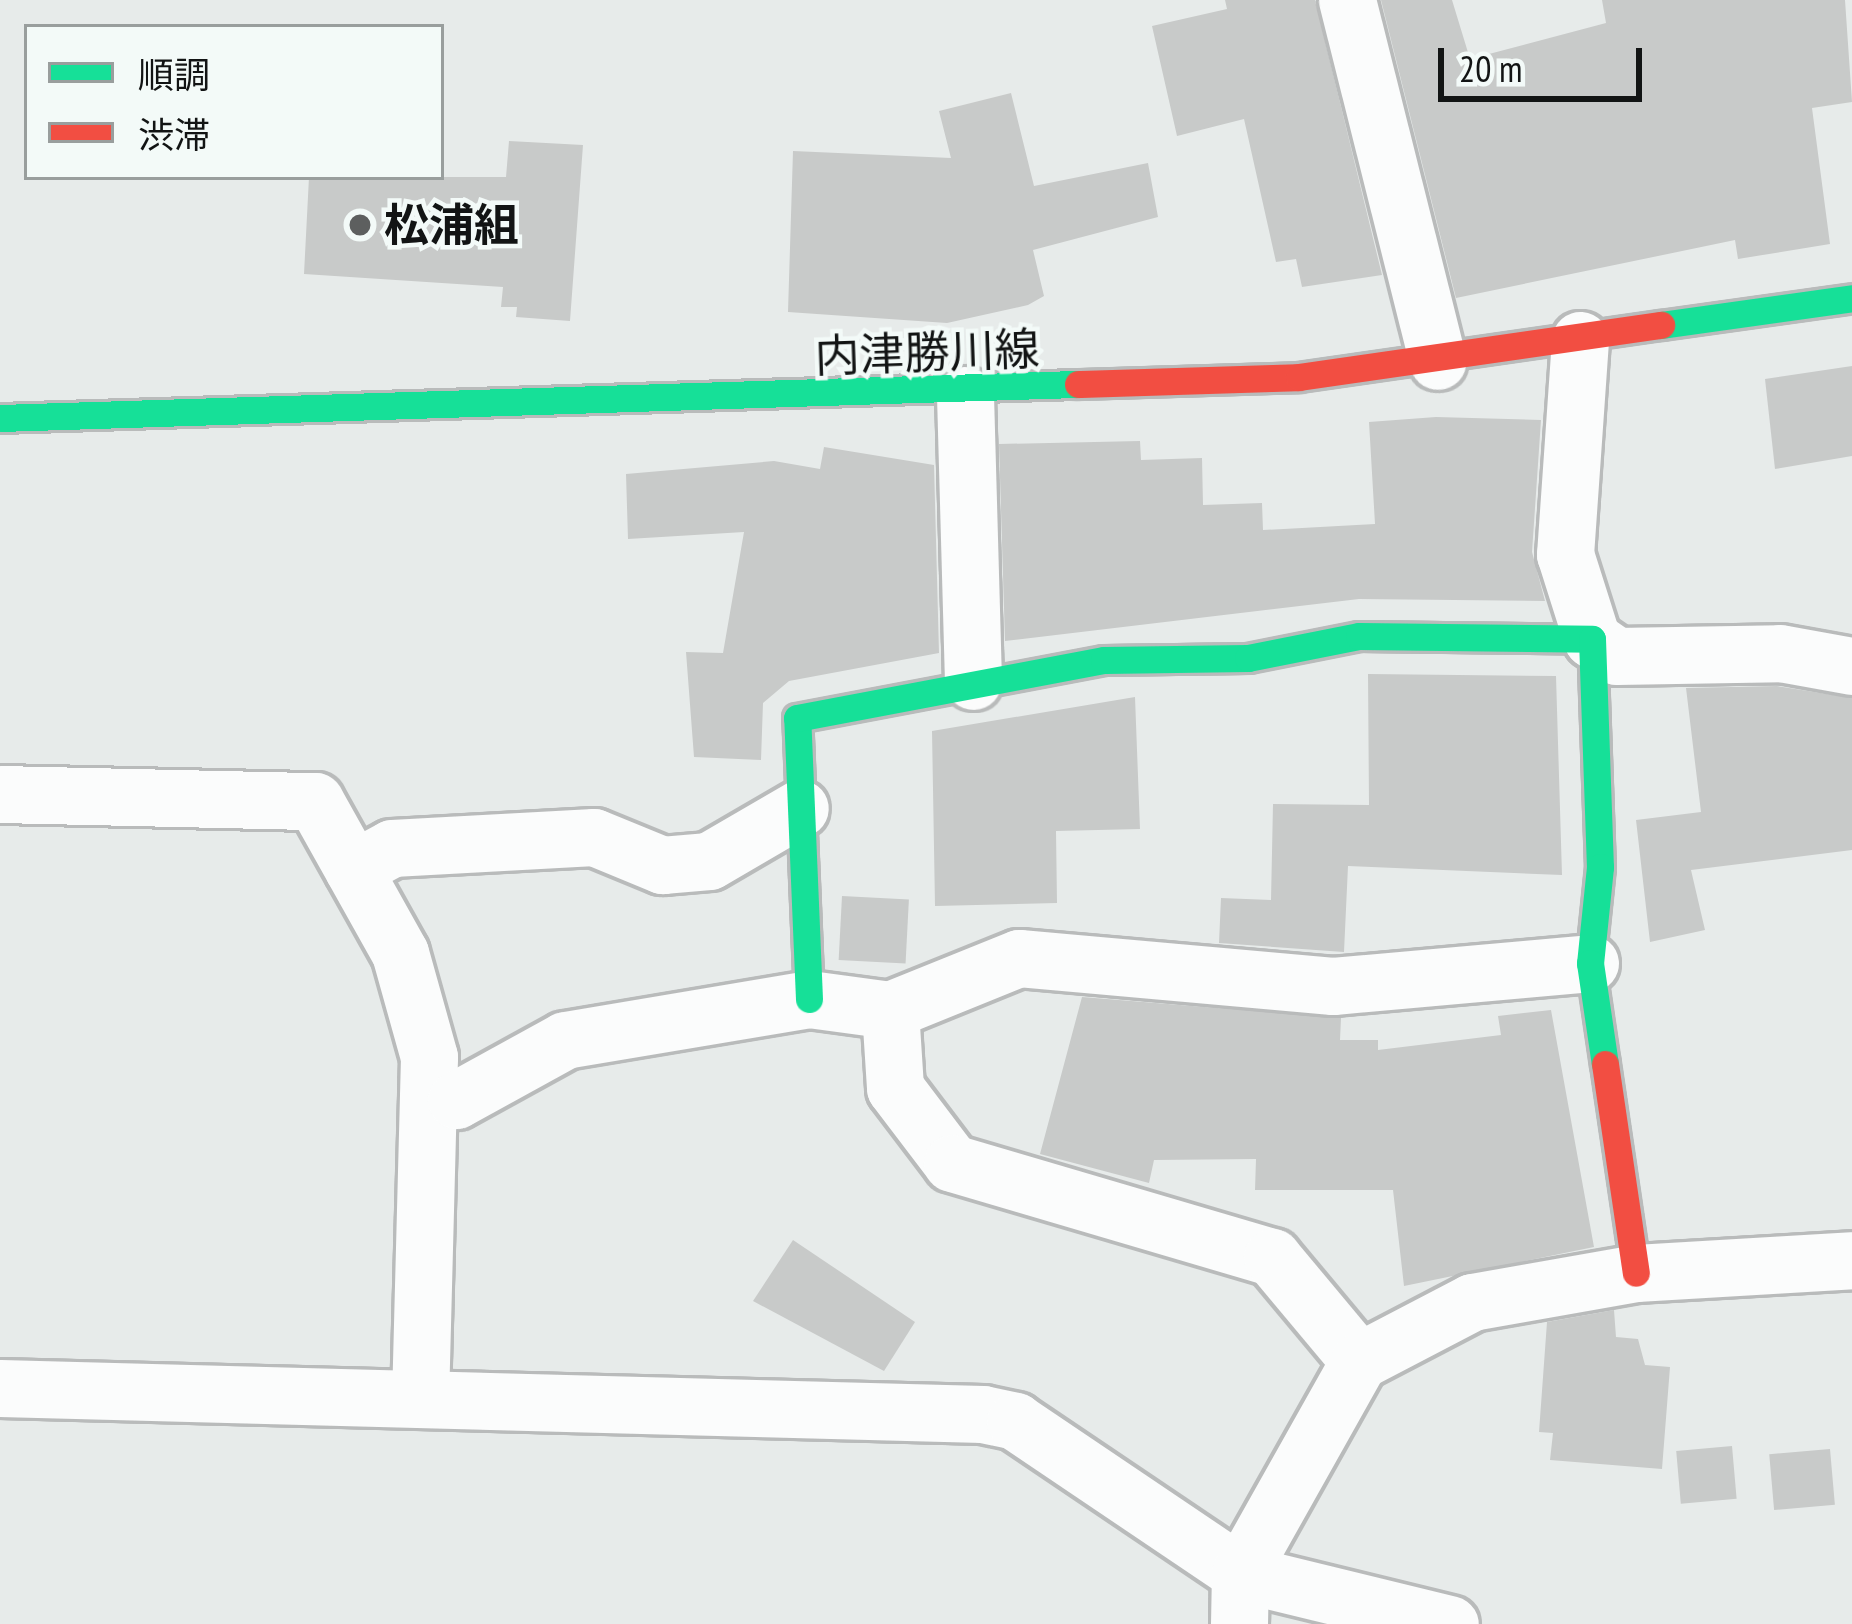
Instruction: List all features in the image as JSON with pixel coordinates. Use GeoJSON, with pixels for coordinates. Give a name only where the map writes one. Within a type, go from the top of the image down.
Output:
{"type":"FeatureCollection","features":[{"type":"Feature","properties":{"kind":"main road","name":"内津勝川線"},"geometry":{"type":"LineString","coordinates":[[0,418],[965,395],[1438,361],[1852,298]]}},
{"type":"Feature","properties":{"kind":"main road"},"geometry":{"type":"LineString","coordinates":[[809,999],[797,718],[973,681],[1104,660],[1248,658],[1359,637],[1592,639],[1600,867],[1590,963],[1636,1273]]}},
{"type":"Feature","properties":{"kind":"street"},"geometry":{"type":"LineString","coordinates":[[1347,0],[1438,361]]}},
{"type":"Feature","properties":{"kind":"street"},"geometry":{"type":"LineString","coordinates":[[1580,340],[1565,554],[1592,639],[1616,656],[1780,653],[1852,666]]}},
{"type":"Feature","properties":{"kind":"street"},"geometry":{"type":"LineString","coordinates":[[965,395],[973,681]]}},
{"type":"Feature","properties":{"kind":"street"},"geometry":{"type":"LineString","coordinates":[[0,794],[315,801],[400,953],[429,1057],[420,1395]]}},
{"type":"Feature","properties":{"kind":"street"},"geometry":{"type":"LineString","coordinates":[[352,869],[392,848],[594,837],[662,865],[709,861],[800,808]]}},
{"type":"Feature","properties":{"kind":"street"},"geometry":{"type":"LineString","coordinates":[[428,1098],[456,1100],[565,1040],[809,999],[890,1010],[1019,958],[1334,986],[1590,963]]}},
{"type":"Feature","properties":{"kind":"street"},"geometry":{"type":"LineString","coordinates":[[890,1010],[895,1088],[952,1162],[1272,1257],[1359,1361]]}},
{"type":"Feature","properties":{"kind":"street"},"geometry":{"type":"LineString","coordinates":[[1240,1599],[1359,1361],[1472,1302],[1636,1273],[1852,1260]]}},
{"type":"Feature","properties":{"kind":"street"},"geometry":{"type":"LineString","coordinates":[[0,1388],[420,1395],[1015,1420],[1240,1599],[1450,1624]]}},
{"type":"Feature","properties":{"kind":"building"},"geometry":{"type":"Polygon","coordinates":[[[1225,0],[1315,0],[1382,275],[1302,287],[1296,259],[1276,262],[1244,119],[1177,136],[1152,26],[1227,9],[1225,0]]]}},
{"type":"Feature","properties":{"kind":"building"},"geometry":{"type":"Polygon","coordinates":[[[1381,0],[1452,0],[1470,59],[1606,23],[1602,0],[1845,0],[1852,102],[1812,108],[1830,244],[1738,259],[1735,240],[1456,298],[1381,0]]]}},
{"type":"Feature","properties":{"kind":"building"},"geometry":{"type":"Polygon","coordinates":[[[1011,93],[1034,186],[1148,163],[1158,217],[1033,250],[1044,296],[1028,305],[947,323],[788,312],[793,151],[951,158],[939,111],[1011,93]]]}},
{"type":"Feature","properties":{"kind":"building"},"geometry":{"type":"Polygon","coordinates":[[[509,141],[583,145],[570,321],[516,317],[517,307],[501,307],[503,287],[304,274],[309,180],[506,177],[509,141]]]}},
{"type":"Feature","properties":{"kind":"building"},"geometry":{"type":"Polygon","coordinates":[[[1852,366],[1852,456],[1775,469],[1765,379],[1852,366]]]}},
{"type":"Feature","properties":{"kind":"building"},"geometry":{"type":"Polygon","coordinates":[[[1436,417],[1541,420],[1532,552],[1545,601],[1359,599],[1005,641],[999,444],[1140,441],[1141,460],[1202,458],[1203,505],[1262,503],[1263,530],[1375,524],[1369,422],[1436,417]]]}},
{"type":"Feature","properties":{"kind":"building"},"geometry":{"type":"Polygon","coordinates":[[[824,447],[934,465],[939,653],[789,681],[763,703],[761,760],[694,757],[686,652],[723,653],[744,532],[628,539],[626,474],[774,461],[820,469],[824,447]]]}},
{"type":"Feature","properties":{"kind":"building"},"geometry":{"type":"Polygon","coordinates":[[[1368,674],[1556,676],[1562,875],[1348,866],[1344,952],[1219,943],[1221,898],[1271,900],[1273,804],[1369,805],[1368,674]]]}},
{"type":"Feature","properties":{"kind":"building"},"geometry":{"type":"Polygon","coordinates":[[[1777,686],[1852,698],[1852,850],[1691,870],[1705,930],[1650,942],[1636,820],[1701,812],[1686,688],[1777,686]]]}},
{"type":"Feature","properties":{"kind":"building"},"geometry":{"type":"Polygon","coordinates":[[[1135,697],[1140,829],[1056,831],[1057,903],[935,906],[932,731],[1135,697]]]}},
{"type":"Feature","properties":{"kind":"building"},"geometry":{"type":"Polygon","coordinates":[[[842,896],[909,900],[906,963],[839,960],[842,896]]]}},
{"type":"Feature","properties":{"kind":"building"},"geometry":{"type":"Polygon","coordinates":[[[1082,997],[1341,1018],[1340,1040],[1378,1040],[1378,1050],[1501,1035],[1498,1016],[1551,1010],[1594,1247],[1404,1286],[1393,1190],[1255,1190],[1256,1159],[1154,1160],[1149,1183],[1040,1154],[1082,997]]]}},
{"type":"Feature","properties":{"kind":"building"},"geometry":{"type":"Polygon","coordinates":[[[793,1240],[915,1322],[884,1371],[753,1301],[793,1240]]]}},
{"type":"Feature","properties":{"kind":"building"},"geometry":{"type":"Polygon","coordinates":[[[1614,1310],[1616,1337],[1638,1339],[1645,1365],[1670,1367],[1662,1469],[1550,1460],[1553,1433],[1539,1432],[1547,1322],[1614,1310]]]}},
{"type":"Feature","properties":{"kind":"building"},"geometry":{"type":"Polygon","coordinates":[[[1732,1446],[1737,1499],[1681,1504],[1676,1451],[1732,1446]]]}},
{"type":"Feature","properties":{"kind":"building"},"geometry":{"type":"Polygon","coordinates":[[[1830,1449],[1835,1505],[1774,1510],[1769,1454],[1830,1449]]]}},
{"type":"Feature","properties":{"kind":"traffic: fast"},"geometry":{"type":"LineString","coordinates":[[1661,325],[1852,298]]}},
{"type":"Feature","properties":{"kind":"traffic: fast"},"geometry":{"type":"LineString","coordinates":[[0,418],[1078,384]]}},
{"type":"Feature","properties":{"kind":"traffic: fast"},"geometry":{"type":"LineString","coordinates":[[809,999],[797,718],[1104,660],[1248,658],[1359,636],[1592,639],[1600,867],[1590,963],[1605,1064]]}},
{"type":"Feature","properties":{"kind":"traffic: jam"},"geometry":{"type":"LineString","coordinates":[[1078,384],[1299,377],[1661,325]]}},
{"type":"Feature","properties":{"kind":"traffic: jam"},"geometry":{"type":"LineString","coordinates":[[1605,1064],[1636,1273]]}},
{"type":"Feature","properties":{"kind":"place","name":"松浦組"},"geometry":{"type":"Point","coordinates":[360,225]}}]}
